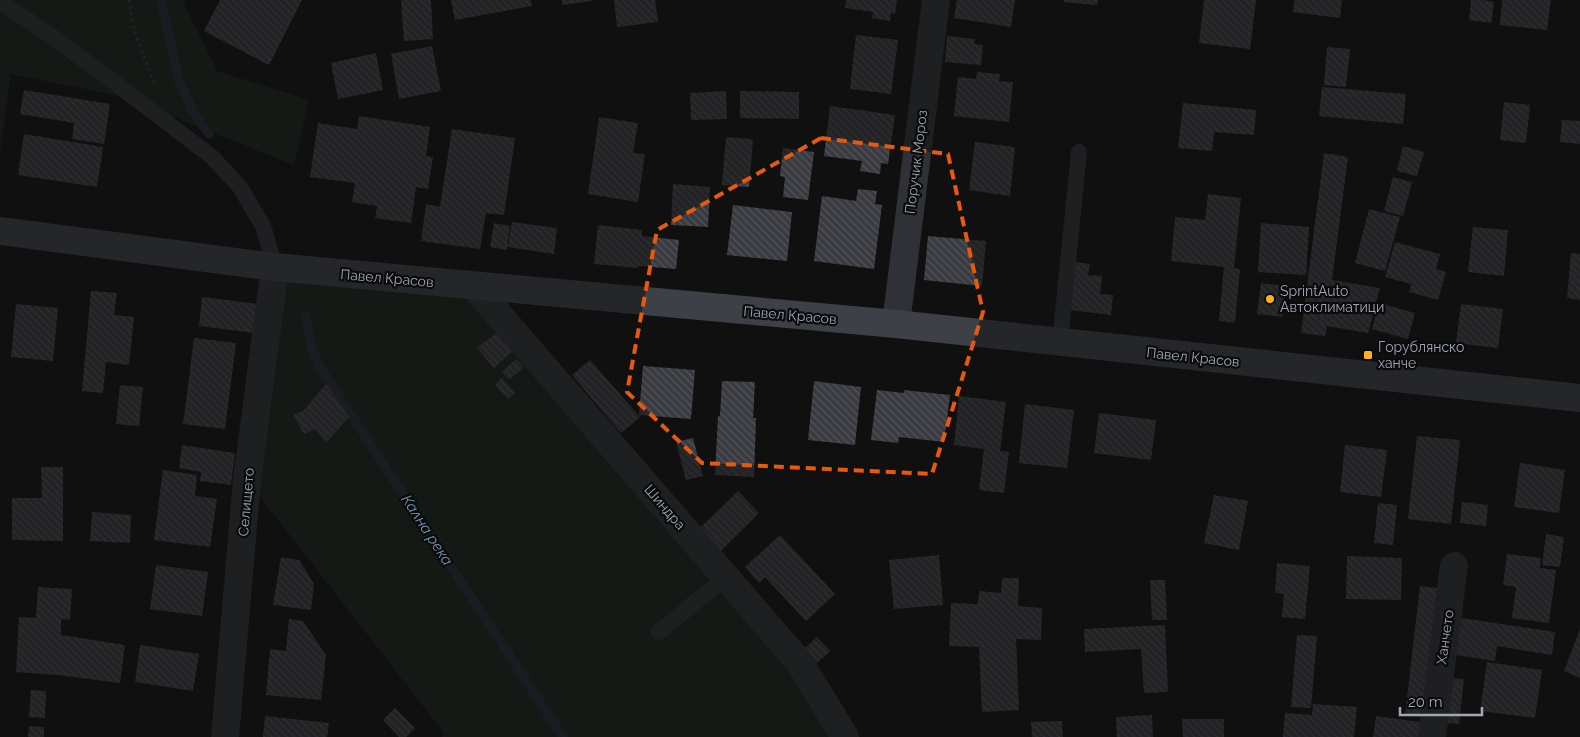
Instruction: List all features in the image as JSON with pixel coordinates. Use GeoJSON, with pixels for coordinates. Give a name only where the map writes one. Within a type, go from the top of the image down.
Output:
{"type":"FeatureCollection","features":[{"type":"Feature","properties":{"kind":"street","name":"Поручик Мороз"},"geometry":{"type":"LineString","coordinates":[[896,324],[936,0]]}},
{"type":"Feature","properties":{"kind":"street","name":"Павел Красов"},"geometry":{"type":"LineString","coordinates":[[0,231],[275,267],[896,324],[1580,398]]}},
{"type":"Feature","properties":{"kind":"street","name":"Селището"},"geometry":{"type":"LineString","coordinates":[[225,737],[247,480],[275,267]]}},
{"type":"Feature","properties":{"kind":"street","name":"Шиндра"},"geometry":{"type":"LineString","coordinates":[[474,286],[800,663],[845,737]]}},
{"type":"Feature","properties":{"kind":"street","name":"Ханчето"},"geometry":{"type":"LineString","coordinates":[[1432,737],[1454,566]]}},
{"type":"Feature","properties":{"kind":"lane"},"geometry":{"type":"LineString","coordinates":[[0,2],[50,35],[212,157],[240,187],[263,226],[275,267]]}},
{"type":"Feature","properties":{"kind":"lane"},"geometry":{"type":"LineString","coordinates":[[1060,342],[1079,152]]}},
{"type":"Feature","properties":{"kind":"lane"},"geometry":{"type":"LineString","coordinates":[[659,632],[726,577]]}},
{"type":"Feature","properties":{"kind":"path"},"geometry":{"type":"LineString","coordinates":[[129,0],[134,30],[168,123]]}},
{"type":"Feature","properties":{"kind":"highlighted area"},"geometry":{"type":"Polygon","coordinates":[[[821,138],[948,154],[983,312],[932,474],[702,463],[627,392],[657,230],[821,138]]]}},
{"type":"Feature","properties":{"kind":"shaded area"},"geometry":{"type":"Polygon","coordinates":[[[0,0],[185,0],[184,5],[217,71],[309,100],[294,165],[125,97],[11,74],[0,152],[0,0]]]}},
{"type":"Feature","properties":{"kind":"shaded area"},"geometry":{"type":"Polygon","coordinates":[[[275,267],[474,286],[845,737],[442,737],[444,733],[247,480],[275,267]]]}},
{"type":"Feature","properties":{"kind":"building"},"geometry":{"type":"Polygon","coordinates":[[[220,0],[302,0],[269,65],[204,31],[220,0]]]}},
{"type":"Feature","properties":{"kind":"building"},"geometry":{"type":"Polygon","coordinates":[[[401,0],[431,0],[433,39],[404,41],[401,0]]]}},
{"type":"Feature","properties":{"kind":"building"},"geometry":{"type":"Polygon","coordinates":[[[451,0],[531,0],[532,6],[455,20],[451,0]]]}},
{"type":"Feature","properties":{"kind":"building"},"geometry":{"type":"Polygon","coordinates":[[[562,0],[592,0],[592,1],[562,5],[562,0]]]}},
{"type":"Feature","properties":{"kind":"building"},"geometry":{"type":"Polygon","coordinates":[[[614,0],[655,0],[658,22],[617,27],[614,0]]]}},
{"type":"Feature","properties":{"kind":"building"},"geometry":{"type":"Polygon","coordinates":[[[846,0],[897,0],[895,14],[891,13],[890,21],[872,18],[873,12],[845,8],[846,0]]]}},
{"type":"Feature","properties":{"kind":"building"},"geometry":{"type":"Polygon","coordinates":[[[957,0],[1015,0],[1011,27],[954,18],[957,0]]]}},
{"type":"Feature","properties":{"kind":"building"},"geometry":{"type":"Polygon","coordinates":[[[1064,0],[1098,0],[1097,5],[1063,2],[1064,0]]]}},
{"type":"Feature","properties":{"kind":"building"},"geometry":{"type":"Polygon","coordinates":[[[1204,0],[1256,0],[1250,49],[1199,43],[1204,0]]]}},
{"type":"Feature","properties":{"kind":"building"},"geometry":{"type":"Polygon","coordinates":[[[1294,0],[1342,0],[1340,18],[1293,12],[1294,0]]]}},
{"type":"Feature","properties":{"kind":"building"},"geometry":{"type":"Polygon","coordinates":[[[1471,0],[1494,2],[1491,23],[1469,20],[1471,0]]]}},
{"type":"Feature","properties":{"kind":"building"},"geometry":{"type":"Polygon","coordinates":[[[1502,0],[1551,0],[1547,30],[1500,25],[1502,0]]]}},
{"type":"Feature","properties":{"kind":"building"},"geometry":{"type":"Polygon","coordinates":[[[856,35],[898,40],[891,94],[850,89],[856,35]]]}},
{"type":"Feature","properties":{"kind":"building"},"geometry":{"type":"Polygon","coordinates":[[[947,36],[975,39],[974,44],[983,45],[981,65],[945,62],[947,36]]]}},
{"type":"Feature","properties":{"kind":"building"},"geometry":{"type":"Polygon","coordinates":[[[432,46],[441,91],[399,99],[391,54],[432,46]]]}},
{"type":"Feature","properties":{"kind":"building"},"geometry":{"type":"Polygon","coordinates":[[[1327,47],[1350,49],[1346,87],[1324,85],[1327,47]]]}},
{"type":"Feature","properties":{"kind":"building"},"geometry":{"type":"Polygon","coordinates":[[[376,53],[383,90],[338,99],[331,63],[376,53]]]}},
{"type":"Feature","properties":{"kind":"building"},"geometry":{"type":"Polygon","coordinates":[[[977,72],[1000,74],[999,81],[1013,82],[1009,122],[954,116],[958,77],[976,79],[977,72]]]}},
{"type":"Feature","properties":{"kind":"building"},"geometry":{"type":"Polygon","coordinates":[[[1322,87],[1406,94],[1403,124],[1319,116],[1322,87]]]}},
{"type":"Feature","properties":{"kind":"building"},"geometry":{"type":"Polygon","coordinates":[[[24,90],[110,104],[104,144],[72,139],[74,123],[20,114],[24,90]]]}},
{"type":"Feature","properties":{"kind":"building"},"geometry":{"type":"Polygon","coordinates":[[[726,91],[727,119],[691,120],[690,93],[726,91]]]}},
{"type":"Feature","properties":{"kind":"building"},"geometry":{"type":"Polygon","coordinates":[[[740,91],[799,92],[799,119],[740,118],[740,91]]]}},
{"type":"Feature","properties":{"kind":"building"},"geometry":{"type":"Polygon","coordinates":[[[1504,102],[1530,105],[1526,143],[1500,140],[1504,102]]]}},
{"type":"Feature","properties":{"kind":"building"},"geometry":{"type":"Polygon","coordinates":[[[1183,103],[1256,110],[1254,135],[1214,132],[1212,151],[1178,148],[1183,103]]]}},
{"type":"Feature","properties":{"kind":"building"},"geometry":{"type":"Polygon","coordinates":[[[830,106],[895,115],[888,164],[881,163],[880,174],[860,171],[862,161],[824,156],[830,106]]]}},
{"type":"Feature","properties":{"kind":"building"},"geometry":{"type":"Polygon","coordinates":[[[359,116],[430,127],[426,156],[433,157],[428,189],[416,187],[411,223],[375,218],[377,206],[352,202],[355,183],[310,177],[318,123],[357,129],[359,116]]]}},
{"type":"Feature","properties":{"kind":"building"},"geometry":{"type":"Polygon","coordinates":[[[599,117],[638,123],[633,153],[645,154],[638,202],[588,194],[599,117]]]}},
{"type":"Feature","properties":{"kind":"building"},"geometry":{"type":"Polygon","coordinates":[[[1562,120],[1580,121],[1580,144],[1560,142],[1562,120]]]}},
{"type":"Feature","properties":{"kind":"building"},"geometry":{"type":"Polygon","coordinates":[[[452,129],[515,138],[504,215],[486,213],[480,249],[421,241],[426,204],[440,207],[452,129]]]}},
{"type":"Feature","properties":{"kind":"building"},"geometry":{"type":"Polygon","coordinates":[[[24,134],[103,147],[97,187],[18,175],[24,134]]]}},
{"type":"Feature","properties":{"kind":"building"},"geometry":{"type":"Polygon","coordinates":[[[726,137],[753,139],[749,187],[722,185],[726,137]]]}},
{"type":"Feature","properties":{"kind":"building"},"geometry":{"type":"Polygon","coordinates":[[[975,142],[1015,147],[1010,196],[969,190],[975,142]]]}},
{"type":"Feature","properties":{"kind":"building"},"geometry":{"type":"Polygon","coordinates":[[[1403,146],[1424,152],[1417,176],[1397,171],[1403,146]]]}},
{"type":"Feature","properties":{"kind":"building"},"geometry":{"type":"Polygon","coordinates":[[[783,148],[814,152],[808,200],[783,197],[785,177],[780,176],[783,148]]]}},
{"type":"Feature","properties":{"kind":"building"},"geometry":{"type":"Polygon","coordinates":[[[1324,153],[1348,157],[1332,280],[1380,288],[1368,333],[1327,326],[1325,336],[1301,333],[1324,153]]]}},
{"type":"Feature","properties":{"kind":"building"},"geometry":{"type":"Polygon","coordinates":[[[1393,177],[1412,182],[1403,216],[1384,211],[1393,177]]]}},
{"type":"Feature","properties":{"kind":"building"},"geometry":{"type":"Polygon","coordinates":[[[673,184],[710,187],[708,227],[671,225],[673,184]]]}},
{"type":"Feature","properties":{"kind":"building"},"geometry":{"type":"Polygon","coordinates":[[[858,189],[877,191],[875,204],[882,205],[874,269],[814,261],[822,196],[856,201],[858,189]]]}},
{"type":"Feature","properties":{"kind":"building"},"geometry":{"type":"Polygon","coordinates":[[[1208,194],[1241,198],[1234,268],[1240,269],[1235,323],[1219,321],[1224,267],[1171,261],[1175,217],[1205,220],[1208,194]]]}},
{"type":"Feature","properties":{"kind":"building"},"geometry":{"type":"Polygon","coordinates":[[[733,205],[792,212],[787,261],[727,255],[733,205]]]}},
{"type":"Feature","properties":{"kind":"building"},"geometry":{"type":"Polygon","coordinates":[[[1369,209],[1400,217],[1385,271],[1355,263],[1369,209]]]}},
{"type":"Feature","properties":{"kind":"building"},"geometry":{"type":"Polygon","coordinates":[[[512,222],[557,228],[554,254],[508,247],[512,222]]]}},
{"type":"Feature","properties":{"kind":"building"},"geometry":{"type":"Polygon","coordinates":[[[494,223],[510,226],[507,250],[490,247],[494,223]]]}},
{"type":"Feature","properties":{"kind":"building"},"geometry":{"type":"Polygon","coordinates":[[[1261,223],[1309,227],[1306,275],[1258,272],[1261,223]]]}},
{"type":"Feature","properties":{"kind":"building"},"geometry":{"type":"Polygon","coordinates":[[[598,225],[642,230],[642,236],[679,240],[676,269],[594,264],[598,225]]]}},
{"type":"Feature","properties":{"kind":"building"},"geometry":{"type":"Polygon","coordinates":[[[1473,227],[1508,230],[1504,276],[1468,272],[1473,227]]]}},
{"type":"Feature","properties":{"kind":"building"},"geometry":{"type":"Polygon","coordinates":[[[928,236],[986,241],[982,286],[924,280],[928,236]]]}},
{"type":"Feature","properties":{"kind":"building"},"geometry":{"type":"Polygon","coordinates":[[[1395,242],[1440,254],[1436,269],[1446,272],[1438,300],[1409,292],[1411,284],[1385,277],[1395,242]]]}},
{"type":"Feature","properties":{"kind":"building"},"geometry":{"type":"Polygon","coordinates":[[[1571,253],[1580,254],[1580,300],[1567,298],[1571,253]]]}},
{"type":"Feature","properties":{"kind":"building"},"geometry":{"type":"Polygon","coordinates":[[[1075,262],[1090,264],[1088,275],[1102,276],[1100,294],[1113,295],[1111,315],[1070,310],[1075,262]]]}},
{"type":"Feature","properties":{"kind":"building"},"geometry":{"type":"Polygon","coordinates":[[[1261,283],[1286,286],[1282,317],[1257,314],[1261,283]]]}},
{"type":"Feature","properties":{"kind":"building"},"geometry":{"type":"Polygon","coordinates":[[[91,291],[117,293],[114,315],[134,317],[129,365],[106,362],[103,393],[82,391],[91,291]]]}},
{"type":"Feature","properties":{"kind":"building"},"geometry":{"type":"Polygon","coordinates":[[[202,297],[258,304],[255,333],[199,326],[202,297]]]}},
{"type":"Feature","properties":{"kind":"building"},"geometry":{"type":"Polygon","coordinates":[[[1379,303],[1415,313],[1408,339],[1372,329],[1379,303]]]}},
{"type":"Feature","properties":{"kind":"building"},"geometry":{"type":"Polygon","coordinates":[[[16,304],[58,308],[53,361],[11,357],[16,304]]]}},
{"type":"Feature","properties":{"kind":"building"},"geometry":{"type":"Polygon","coordinates":[[[1461,304],[1503,309],[1498,348],[1456,343],[1461,304]]]}},
{"type":"Feature","properties":{"kind":"building"},"geometry":{"type":"Polygon","coordinates":[[[499,331],[514,350],[494,368],[477,348],[499,331]]]}},
{"type":"Feature","properties":{"kind":"building"},"geometry":{"type":"Polygon","coordinates":[[[194,338],[236,343],[225,429],[183,424],[194,338]]]}},
{"type":"Feature","properties":{"kind":"building"},"geometry":{"type":"Polygon","coordinates":[[[516,359],[524,367],[509,380],[502,372],[516,359]]]}},
{"type":"Feature","properties":{"kind":"building"},"geometry":{"type":"Polygon","coordinates":[[[590,360],[640,417],[621,433],[572,375],[590,360]]]}},
{"type":"Feature","properties":{"kind":"building"},"geometry":{"type":"Polygon","coordinates":[[[643,366],[695,370],[691,419],[639,415],[643,366]]]}},
{"type":"Feature","properties":{"kind":"building"},"geometry":{"type":"Polygon","coordinates":[[[502,378],[515,393],[508,399],[495,385],[502,378]]]}},
{"type":"Feature","properties":{"kind":"building"},"geometry":{"type":"Polygon","coordinates":[[[722,381],[755,382],[753,418],[756,418],[754,477],[715,475],[722,381]]]}},
{"type":"Feature","properties":{"kind":"building"},"geometry":{"type":"Polygon","coordinates":[[[814,381],[861,387],[855,445],[808,440],[814,381]]]}},
{"type":"Feature","properties":{"kind":"building"},"geometry":{"type":"Polygon","coordinates":[[[326,384],[349,417],[326,443],[316,429],[304,434],[293,415],[303,411],[326,384]]]}},
{"type":"Feature","properties":{"kind":"building"},"geometry":{"type":"Polygon","coordinates":[[[120,385],[143,387],[139,426],[116,424],[120,385]]]}},
{"type":"Feature","properties":{"kind":"building"},"geometry":{"type":"Polygon","coordinates":[[[877,390],[904,393],[904,390],[950,395],[944,442],[899,437],[898,443],[871,440],[877,390]]]}},
{"type":"Feature","properties":{"kind":"building"},"geometry":{"type":"Polygon","coordinates":[[[959,396],[1006,402],[1000,451],[1009,452],[1004,493],[979,490],[984,449],[954,445],[959,396]]]}},
{"type":"Feature","properties":{"kind":"building"},"geometry":{"type":"Polygon","coordinates":[[[1025,404],[1074,410],[1067,468],[1019,463],[1025,404]]]}},
{"type":"Feature","properties":{"kind":"building"},"geometry":{"type":"Polygon","coordinates":[[[1099,413],[1156,420],[1151,460],[1094,453],[1099,413]]]}},
{"type":"Feature","properties":{"kind":"building"},"geometry":{"type":"Polygon","coordinates":[[[1417,436],[1460,440],[1451,524],[1408,519],[1417,436]]]}},
{"type":"Feature","properties":{"kind":"building"},"geometry":{"type":"Polygon","coordinates":[[[693,438],[703,476],[686,480],[676,442],[693,438]]]}},
{"type":"Feature","properties":{"kind":"building"},"geometry":{"type":"Polygon","coordinates":[[[182,445],[235,453],[231,485],[200,481],[201,472],[179,468],[182,445]]]}},
{"type":"Feature","properties":{"kind":"building"},"geometry":{"type":"Polygon","coordinates":[[[1345,445],[1387,450],[1381,497],[1340,492],[1345,445]]]}},
{"type":"Feature","properties":{"kind":"building"},"geometry":{"type":"Polygon","coordinates":[[[1520,463],[1565,470],[1559,513],[1514,507],[1520,463]]]}},
{"type":"Feature","properties":{"kind":"building"},"geometry":{"type":"Polygon","coordinates":[[[41,467],[63,467],[63,541],[12,540],[12,498],[42,498],[41,467]]]}},
{"type":"Feature","properties":{"kind":"building"},"geometry":{"type":"Polygon","coordinates":[[[163,470],[197,475],[195,496],[217,499],[210,547],[154,540],[163,470]]]}},
{"type":"Feature","properties":{"kind":"building"},"geometry":{"type":"Polygon","coordinates":[[[738,491],[759,513],[721,551],[699,529],[738,491]]]}},
{"type":"Feature","properties":{"kind":"building"},"geometry":{"type":"Polygon","coordinates":[[[1214,495],[1248,501],[1239,550],[1204,543],[1214,495]]]}},
{"type":"Feature","properties":{"kind":"building"},"geometry":{"type":"Polygon","coordinates":[[[1462,502],[1488,505],[1486,526],[1460,523],[1462,502]]]}},
{"type":"Feature","properties":{"kind":"building"},"geometry":{"type":"Polygon","coordinates":[[[1378,503],[1397,505],[1393,545],[1374,543],[1378,503]]]}},
{"type":"Feature","properties":{"kind":"building"},"geometry":{"type":"Polygon","coordinates":[[[92,512],[131,515],[130,543],[90,541],[92,512]]]}},
{"type":"Feature","properties":{"kind":"building"},"geometry":{"type":"Polygon","coordinates":[[[1546,534],[1564,537],[1560,567],[1542,565],[1546,534]]]}},
{"type":"Feature","properties":{"kind":"building"},"geometry":{"type":"Polygon","coordinates":[[[780,535],[835,594],[806,621],[765,577],[759,583],[745,567],[780,535]]]}},
{"type":"Feature","properties":{"kind":"building"},"geometry":{"type":"Polygon","coordinates":[[[1507,554],[1541,558],[1540,568],[1556,570],[1549,623],[1512,618],[1516,587],[1503,585],[1507,554]]]}},
{"type":"Feature","properties":{"kind":"building"},"geometry":{"type":"Polygon","coordinates":[[[939,555],[943,605],[894,609],[889,560],[939,555]]]}},
{"type":"Feature","properties":{"kind":"building"},"geometry":{"type":"Polygon","coordinates":[[[1347,556],[1402,558],[1401,600],[1346,599],[1347,556]]]}},
{"type":"Feature","properties":{"kind":"building"},"geometry":{"type":"Polygon","coordinates":[[[281,557],[299,560],[314,584],[311,610],[273,605],[281,557]]]}},
{"type":"Feature","properties":{"kind":"building"},"geometry":{"type":"Polygon","coordinates":[[[1277,563],[1310,566],[1305,619],[1282,617],[1284,594],[1275,593],[1277,563]]]}},
{"type":"Feature","properties":{"kind":"building"},"geometry":{"type":"Polygon","coordinates":[[[156,565],[208,572],[202,616],[150,609],[156,565]]]}},
{"type":"Feature","properties":{"kind":"building"},"geometry":{"type":"Polygon","coordinates":[[[1002,578],[1019,578],[1018,606],[1042,608],[1041,640],[1016,639],[1019,710],[982,712],[979,647],[949,646],[951,603],[978,604],[979,591],[1001,593],[1002,578]]]}},
{"type":"Feature","properties":{"kind":"building"},"geometry":{"type":"Polygon","coordinates":[[[1150,580],[1165,580],[1167,620],[1152,620],[1150,580]]]}},
{"type":"Feature","properties":{"kind":"building"},"geometry":{"type":"Polygon","coordinates":[[[1420,586],[1444,589],[1430,718],[1405,715],[1420,586]]]}},
{"type":"Feature","properties":{"kind":"building"},"geometry":{"type":"Polygon","coordinates":[[[38,587],[72,589],[70,620],[61,619],[61,635],[125,645],[120,683],[16,672],[19,617],[36,618],[38,587]]]}},
{"type":"Feature","properties":{"kind":"building"},"geometry":{"type":"Polygon","coordinates":[[[1455,617],[1555,632],[1552,655],[1497,646],[1495,661],[1449,654],[1455,617]]]}},
{"type":"Feature","properties":{"kind":"building"},"geometry":{"type":"Polygon","coordinates":[[[289,619],[303,621],[326,655],[321,700],[266,695],[270,649],[286,651],[289,619]]]}},
{"type":"Feature","properties":{"kind":"building"},"geometry":{"type":"Polygon","coordinates":[[[1165,625],[1168,692],[1144,693],[1141,649],[1085,652],[1084,629],[1165,625]]]}},
{"type":"Feature","properties":{"kind":"building"},"geometry":{"type":"Polygon","coordinates":[[[1580,629],[1580,678],[1564,671],[1580,629]]]}},
{"type":"Feature","properties":{"kind":"building"},"geometry":{"type":"Polygon","coordinates":[[[1297,635],[1317,636],[1311,708],[1291,707],[1297,635]]]}},
{"type":"Feature","properties":{"kind":"building"},"geometry":{"type":"Polygon","coordinates":[[[817,637],[830,651],[817,663],[805,648],[817,637]]]}},
{"type":"Feature","properties":{"kind":"building"},"geometry":{"type":"Polygon","coordinates":[[[140,645],[199,654],[193,691],[135,682],[140,645]]]}},
{"type":"Feature","properties":{"kind":"building"},"geometry":{"type":"Polygon","coordinates":[[[1487,662],[1542,670],[1535,718],[1480,711],[1487,662]]]}},
{"type":"Feature","properties":{"kind":"building"},"geometry":{"type":"Polygon","coordinates":[[[1449,678],[1464,679],[1459,724],[1444,723],[1449,678]]]}},
{"type":"Feature","properties":{"kind":"building"},"geometry":{"type":"Polygon","coordinates":[[[31,690],[46,691],[45,718],[29,717],[31,690]]]}},
{"type":"Feature","properties":{"kind":"building"},"geometry":{"type":"Polygon","coordinates":[[[1313,704],[1357,707],[1354,737],[1283,737],[1285,713],[1312,715],[1313,704]]]}},
{"type":"Feature","properties":{"kind":"building"},"geometry":{"type":"Polygon","coordinates":[[[395,708],[415,728],[406,737],[399,737],[383,720],[395,708]]]}},
{"type":"Feature","properties":{"kind":"building"},"geometry":{"type":"Polygon","coordinates":[[[1152,715],[1153,737],[1117,737],[1116,717],[1152,715]]]}},
{"type":"Feature","properties":{"kind":"building"},"geometry":{"type":"Polygon","coordinates":[[[265,716],[329,723],[327,737],[263,737],[265,716]]]}},
{"type":"Feature","properties":{"kind":"building"},"geometry":{"type":"Polygon","coordinates":[[[1376,716],[1427,723],[1425,737],[1373,737],[1376,716]]]}},
{"type":"Feature","properties":{"kind":"building"},"geometry":{"type":"Polygon","coordinates":[[[1182,719],[1224,719],[1224,737],[1183,737],[1182,719]]]}},
{"type":"Feature","properties":{"kind":"building"},"geometry":{"type":"Polygon","coordinates":[[[1062,721],[1063,737],[1032,737],[1031,722],[1062,721]]]}},
{"type":"Feature","properties":{"kind":"building"},"geometry":{"type":"Polygon","coordinates":[[[29,726],[44,727],[44,737],[28,737],[29,726]]]}},
{"type":"Feature","properties":{"kind":"waterway","name":"Кална река"},"geometry":{"type":"LineString","coordinates":[[161,0],[179,81],[194,113],[209,134]]}},
{"type":"Feature","properties":{"kind":"waterway","name":"Кална река"},"geometry":{"type":"LineString","coordinates":[[306,316],[310,343],[319,366],[563,737]]}},
{"type":"Feature","properties":{"kind":"place","name":"SprintAuto Автоклиматици"},"geometry":{"type":"Point","coordinates":[1270,299]}},
{"type":"Feature","properties":{"kind":"place","name":"Горублянско ханче"},"geometry":{"type":"Point","coordinates":[1368,355]}}]}
